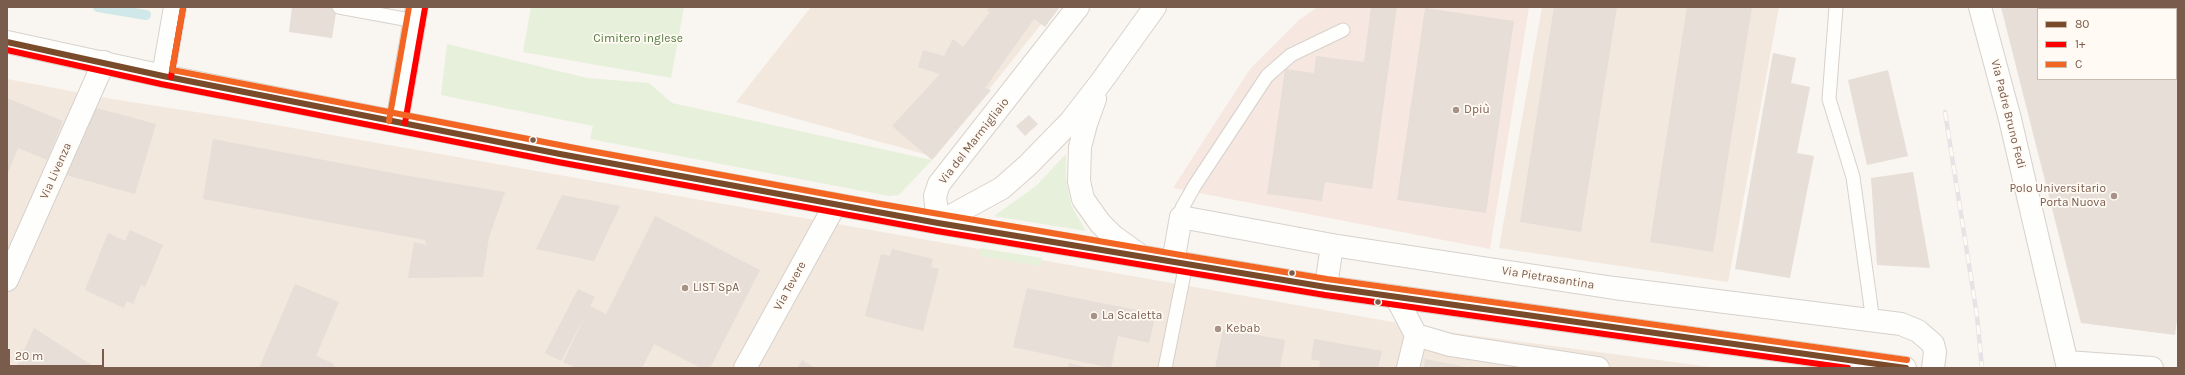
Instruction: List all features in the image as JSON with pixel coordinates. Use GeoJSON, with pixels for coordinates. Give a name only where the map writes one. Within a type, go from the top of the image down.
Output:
{"type":"FeatureCollection","features":[{"type":"Feature","properties":{"kind":"street"},"geometry":{"type":"LineString","coordinates":[[163,76],[175,7]]}},
{"type":"Feature","properties":{"kind":"street","name":"Via del Marmigliaio"},"geometry":{"type":"LineString","coordinates":[[938,223],[935,196],[939,184],[1078,7]]}},
{"type":"Feature","properties":{"kind":"street"},"geometry":{"type":"LineString","coordinates":[[938,223],[976,203],[1016,177],[1070,122],[1155,7]]}},
{"type":"Feature","properties":{"kind":"street","name":"Via Padre Bruno Fedi"},"geometry":{"type":"LineString","coordinates":[[1980,7],[2012,127],[2068,365]]}},
{"type":"Feature","properties":{"kind":"street"},"geometry":{"type":"LineString","coordinates":[[397,122],[416,14]]}},
{"type":"Feature","properties":{"kind":"street"},"geometry":{"type":"LineString","coordinates":[[7,42],[163,76],[397,122],[835,205],[938,223],[1326,287],[1905,368]]}},
{"type":"Feature","properties":{"kind":"street","name":"Via Livenza"},"geometry":{"type":"LineString","coordinates":[[7,280],[104,62]]}},
{"type":"Feature","properties":{"kind":"street"},"geometry":{"type":"LineString","coordinates":[[1101,82],[1086,124],[1080,147],[1079,181],[1089,210],[1113,236],[1141,256]]}},
{"type":"Feature","properties":{"kind":"street","name":"Via Tevere"},"geometry":{"type":"LineString","coordinates":[[745,368],[835,205]]}},
{"type":"Feature","properties":{"kind":"street"},"geometry":{"type":"LineString","coordinates":[[1179,263],[1181,216]]}},
{"type":"Feature","properties":{"kind":"street","name":"Via Pietrasantina"},"geometry":{"type":"LineString","coordinates":[[1181,216],[1332,245],[1614,288],[1873,322],[1901,324],[1918,331],[1929,339],[1935,352],[1933,368]]}},
{"type":"Feature","properties":{"kind":"street"},"geometry":{"type":"LineString","coordinates":[[1326,287],[1332,245]]}},
{"type":"Feature","properties":{"kind":"street"},"geometry":{"type":"LineString","coordinates":[[1396,297],[1416,336],[1408,368]]}},
{"type":"Feature","properties":{"kind":"street"},"geometry":{"type":"LineString","coordinates":[[1416,336],[1450,345],[1598,368]]}},
{"type":"Feature","properties":{"kind":"street"},"geometry":{"type":"LineString","coordinates":[[2068,365],[2152,368]]}},
{"type":"Feature","properties":{"kind":"lane"},"geometry":{"type":"LineString","coordinates":[[339,7],[416,14]]}},
{"type":"Feature","properties":{"kind":"lane"},"geometry":{"type":"LineString","coordinates":[[1836,7],[1829,99],[1853,177],[1873,322]]}},
{"type":"Feature","properties":{"kind":"lane"},"geometry":{"type":"LineString","coordinates":[[1181,216],[1182,208],[1194,185],[1267,76],[1291,55],[1343,30]]}},
{"type":"Feature","properties":{"kind":"lane"},"geometry":{"type":"LineString","coordinates":[[1165,368],[1179,263]]}},
{"type":"Feature","properties":{"kind":"shaded area"},"geometry":{"type":"Polygon","coordinates":[[[811,7],[1055,7],[935,157],[736,102],[811,7]]]}},
{"type":"Feature","properties":{"kind":"shaded area"},"geometry":{"type":"Polygon","coordinates":[[[1318,7],[1529,7],[1490,249],[1173,188],[1250,69],[1300,19],[1318,7]]]}},
{"type":"Feature","properties":{"kind":"shaded area"},"geometry":{"type":"Polygon","coordinates":[[[1542,7],[1779,7],[1728,282],[1499,248],[1542,7]]]}},
{"type":"Feature","properties":{"kind":"shaded area"},"geometry":{"type":"Polygon","coordinates":[[[7,79],[112,99],[247,120],[1455,333],[1718,368],[7,368],[7,79]]]}},
{"type":"Feature","properties":{"kind":"green space","name":"Cimitero inglese"},"geometry":{"type":"Polygon","coordinates":[[[531,7],[684,7],[671,78],[523,52],[531,7]]]}},
{"type":"Feature","properties":{"kind":"green space"},"geometry":{"type":"Polygon","coordinates":[[[447,44],[587,78],[649,83],[672,103],[932,160],[899,195],[889,196],[590,139],[593,126],[441,95],[447,44]]]}},
{"type":"Feature","properties":{"kind":"green space"},"geometry":{"type":"Polygon","coordinates":[[[1066,154],[1066,178],[1071,205],[1086,231],[994,216],[1036,186],[1066,154]]]}},
{"type":"Feature","properties":{"kind":"green space"},"geometry":{"type":"Polygon","coordinates":[[[980,248],[1042,258],[1041,266],[979,256],[980,248]]]}},
{"type":"Feature","properties":{"kind":"building"},"geometry":{"type":"Polygon","coordinates":[[[292,7],[337,7],[332,38],[289,32],[292,7]]]}},
{"type":"Feature","properties":{"kind":"building"},"geometry":{"type":"Polygon","coordinates":[[[989,7],[1059,8],[1045,27],[1034,19],[985,88],[991,90],[932,160],[892,126],[940,74],[918,67],[923,50],[944,56],[953,39],[963,47],[990,12],[987,10],[989,7]]]}},
{"type":"Feature","properties":{"kind":"building"},"geometry":{"type":"Polygon","coordinates":[[[1371,7],[1397,7],[1372,189],[1325,182],[1322,201],[1267,194],[1285,69],[1314,73],[1316,56],[1364,62],[1371,7]]]}},
{"type":"Feature","properties":{"kind":"building"},"geometry":{"type":"Polygon","coordinates":[[[1554,7],[1617,7],[1581,232],[1520,222],[1554,7]]]}},
{"type":"Feature","properties":{"kind":"building"},"geometry":{"type":"Polygon","coordinates":[[[1687,7],[1752,7],[1713,252],[1650,242],[1687,7]]]}},
{"type":"Feature","properties":{"kind":"building","name":"Polo Universitario Porta Nuova"},"geometry":{"type":"Polygon","coordinates":[[[2001,7],[2169,7],[2037,8],[2037,80],[2177,80],[2177,40],[2178,313],[2175,335],[2081,323],[2001,7]]]}},
{"type":"Feature","properties":{"kind":"building","name":"Dpiù"},"geometry":{"type":"Polygon","coordinates":[[[1425,8],[1514,21],[1486,213],[1397,200],[1425,8]]]}},
{"type":"Feature","properties":{"kind":"building"},"geometry":{"type":"Polygon","coordinates":[[[1773,53],[1796,58],[1791,83],[1810,87],[1797,153],[1814,156],[1790,278],[1735,269],[1773,53]]]}},
{"type":"Feature","properties":{"kind":"building"},"geometry":{"type":"Polygon","coordinates":[[[1888,70],[1908,156],[1867,165],[1848,80],[1888,70]]]}},
{"type":"Feature","properties":{"kind":"building"},"geometry":{"type":"Polygon","coordinates":[[[7,98],[63,121],[47,160],[18,148],[7,175],[7,98]]]}},
{"type":"Feature","properties":{"kind":"building"},"geometry":{"type":"Polygon","coordinates":[[[96,108],[156,124],[135,194],[66,175],[96,108]]]}},
{"type":"Feature","properties":{"kind":"building"},"geometry":{"type":"Polygon","coordinates":[[[1029,115],[1038,124],[1025,136],[1016,126],[1029,115]]]}},
{"type":"Feature","properties":{"kind":"building"},"geometry":{"type":"Polygon","coordinates":[[[213,139],[403,175],[505,192],[489,237],[483,277],[408,278],[414,242],[426,245],[425,240],[203,199],[213,139]]]}},
{"type":"Feature","properties":{"kind":"building"},"geometry":{"type":"Polygon","coordinates":[[[1913,172],[1930,268],[1877,265],[1871,178],[1913,172]]]}},
{"type":"Feature","properties":{"kind":"building"},"geometry":{"type":"Polygon","coordinates":[[[562,195],[620,206],[594,261],[536,249],[562,195]]]}},
{"type":"Feature","properties":{"kind":"building","name":"LIST SpA"},"geometry":{"type":"Polygon","coordinates":[[[655,216],[760,270],[710,368],[701,368],[654,344],[642,368],[576,368],[563,362],[587,312],[561,361],[545,353],[578,289],[595,297],[590,306],[606,314],[655,216]]]}},
{"type":"Feature","properties":{"kind":"building"},"geometry":{"type":"Polygon","coordinates":[[[130,230],[163,245],[145,287],[141,285],[133,304],[127,301],[124,308],[85,290],[108,233],[125,241],[130,230]]]}},
{"type":"Feature","properties":{"kind":"building"},"geometry":{"type":"Polygon","coordinates":[[[892,249],[933,259],[931,267],[939,269],[923,331],[865,316],[881,254],[890,256],[892,249]]]}},
{"type":"Feature","properties":{"kind":"building"},"geometry":{"type":"Polygon","coordinates":[[[295,284],[339,302],[316,356],[334,364],[333,366],[339,368],[259,368],[295,284]]]}},
{"type":"Feature","properties":{"kind":"building"},"geometry":{"type":"Polygon","coordinates":[[[1027,288],[1156,314],[1149,343],[1118,336],[1111,368],[1013,347],[1027,288]]]}},
{"type":"Feature","properties":{"kind":"building"},"geometry":{"type":"Polygon","coordinates":[[[34,328],[93,366],[100,368],[16,368],[34,328]]]}},
{"type":"Feature","properties":{"kind":"building"},"geometry":{"type":"Polygon","coordinates":[[[1223,329],[1285,340],[1280,368],[1215,368],[1223,329]]]}},
{"type":"Feature","properties":{"kind":"building"},"geometry":{"type":"Polygon","coordinates":[[[1314,339],[1382,351],[1378,368],[1319,368],[1320,361],[1311,359],[1314,339]]]}},
{"type":"Feature","properties":{"kind":"building"},"geometry":{"type":"Polygon","coordinates":[[[1425,359],[1466,367],[1466,368],[1424,368],[1425,359]]]}},
{"type":"Feature","properties":{"kind":"building"},"geometry":{"type":"Polygon","coordinates":[[[802,360],[815,368],[797,368],[802,360]]]}},
{"type":"Feature","properties":{"kind":"building"},"geometry":{"type":"Polygon","coordinates":[[[1069,363],[1085,367],[1085,368],[1068,368],[1069,363]]]}},
{"type":"Feature","properties":{"kind":"waterway"},"geometry":{"type":"LineString","coordinates":[[98,7],[146,15]]}},
{"type":"Feature","properties":{"kind":"railway"},"geometry":{"type":"LineString","coordinates":[[1945,112],[1977,316],[1982,368]]}},
{"type":"Feature","properties":{"kind":"transit line","name":"C"},"geometry":{"type":"LineString","coordinates":[[389,121],[409,7]]}},
{"type":"Feature","properties":{"kind":"transit line","name":"1+"},"geometry":{"type":"LineString","coordinates":[[171,77],[183,8]]}},
{"type":"Feature","properties":{"kind":"transit line","name":"C"},"geometry":{"type":"LineString","coordinates":[[183,8],[172,70],[585,150],[880,204],[1187,256],[1327,279],[1907,360]]}},
{"type":"Feature","properties":{"kind":"transit line","name":"1+"},"geometry":{"type":"LineString","coordinates":[[405,123],[425,8]]}},
{"type":"Feature","properties":{"kind":"transit line","name":"80"},"geometry":{"type":"LineString","coordinates":[[7,42],[163,76],[560,154],[938,223],[1326,287],[1906,368]]}},
{"type":"Feature","properties":{"kind":"transit line","name":"1+"},"geometry":{"type":"LineString","coordinates":[[7,50],[161,84],[558,162],[937,231],[1325,295],[1848,368]]}},
{"type":"Feature","properties":{"kind":"place","name":"Dpiù"},"geometry":{"type":"Point","coordinates":[1456,110]}},
{"type":"Feature","properties":{"kind":"place","name":"Polo Universitario Porta Nuova"},"geometry":{"type":"Point","coordinates":[2114,196]}},
{"type":"Feature","properties":{"kind":"place","name":"LIST SpA"},"geometry":{"type":"Point","coordinates":[685,288]}},
{"type":"Feature","properties":{"kind":"place","name":"La Scaletta"},"geometry":{"type":"Point","coordinates":[1094,316]}},
{"type":"Feature","properties":{"kind":"place","name":"Kebab"},"geometry":{"type":"Point","coordinates":[1218,329]}}]}
